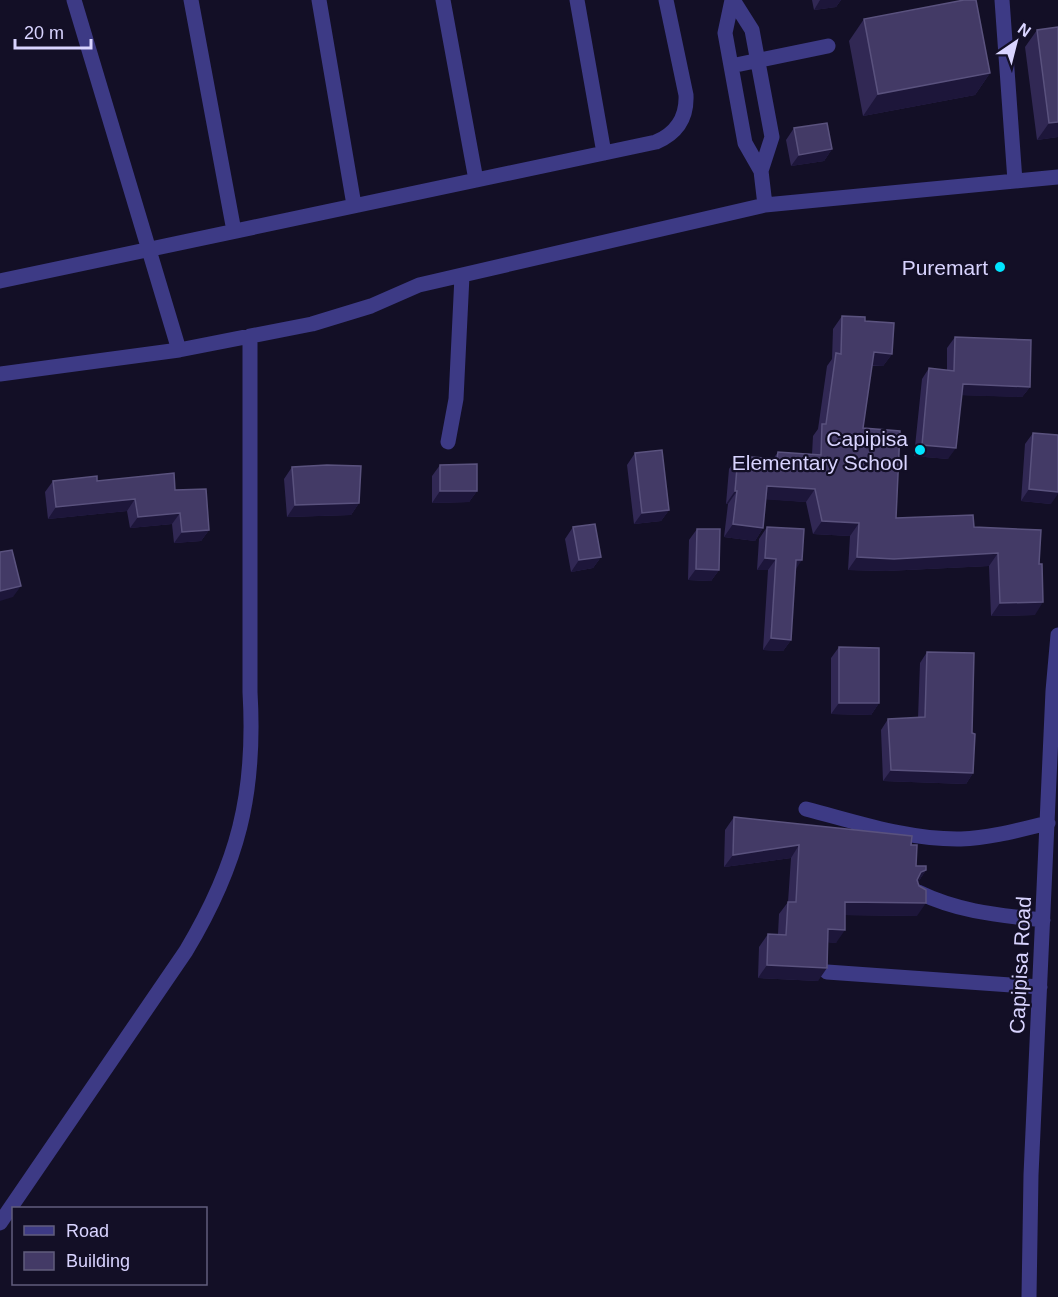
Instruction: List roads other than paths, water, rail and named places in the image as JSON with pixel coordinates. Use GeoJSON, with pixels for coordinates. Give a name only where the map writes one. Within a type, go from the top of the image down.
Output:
{"type":"FeatureCollection","features":[{"type":"Feature","properties":{"kind":"street"},"geometry":{"type":"LineString","coordinates":[[74,0],[179,350]]}},
{"type":"Feature","properties":{"kind":"street"},"geometry":{"type":"LineString","coordinates":[[191,0],[234,231]]}},
{"type":"Feature","properties":{"kind":"street"},"geometry":{"type":"LineString","coordinates":[[319,0],[354,205]]}},
{"type":"Feature","properties":{"kind":"street"},"geometry":{"type":"LineString","coordinates":[[443,0],[476,180]]}},
{"type":"Feature","properties":{"kind":"street"},"geometry":{"type":"LineString","coordinates":[[577,0],[604,153]]}},
{"type":"Feature","properties":{"kind":"street"},"geometry":{"type":"LineString","coordinates":[[0,281],[656,142],[673,132],[684,115],[686,95],[666,0]]}},
{"type":"Feature","properties":{"kind":"street"},"geometry":{"type":"LineString","coordinates":[[733,0],[752,30],[772,137],[761,171]]}},
{"type":"Feature","properties":{"kind":"street"},"geometry":{"type":"LineString","coordinates":[[733,0],[725,33],[745,143],[761,171],[765,205]]}},
{"type":"Feature","properties":{"kind":"street"},"geometry":{"type":"LineString","coordinates":[[1002,0],[1015,181]]}},
{"type":"Feature","properties":{"kind":"street"},"geometry":{"type":"LineString","coordinates":[[731,66],[828,46]]}},
{"type":"Feature","properties":{"kind":"street"},"geometry":{"type":"LineString","coordinates":[[0,374],[179,350],[312,324],[371,306],[419,285],[765,205],[1058,177]]}},
{"type":"Feature","properties":{"kind":"street"},"geometry":{"type":"LineString","coordinates":[[448,442],[456,399],[462,276]]}},
{"type":"Feature","properties":{"kind":"street"},"geometry":{"type":"LineString","coordinates":[[0,1223],[186,951],[206,918],[235,845],[249,779],[252,731],[250,692],[250,336]]}},
{"type":"Feature","properties":{"kind":"street","name":"Capipisa Road"},"geometry":{"type":"LineString","coordinates":[[1029,1297],[1031,1175],[1058,635]]}},
{"type":"Feature","properties":{"kind":"street"},"geometry":{"type":"LineString","coordinates":[[806,809],[908,835],[959,839],[992,836],[1048,823]]}},
{"type":"Feature","properties":{"kind":"street"},"geometry":{"type":"LineString","coordinates":[[918,892],[942,903],[972,911],[1043,920]]}},
{"type":"Feature","properties":{"kind":"street"},"geometry":{"type":"LineString","coordinates":[[826,972],[1040,987]]}},
{"type":"Feature","properties":{"kind":"place","name":"Puremart"},"geometry":{"type":"Point","coordinates":[1000,267]}},
{"type":"Feature","properties":{"kind":"place","name":"Capipisa Elementary School"},"geometry":{"type":"Point","coordinates":[920,450]}}]}
